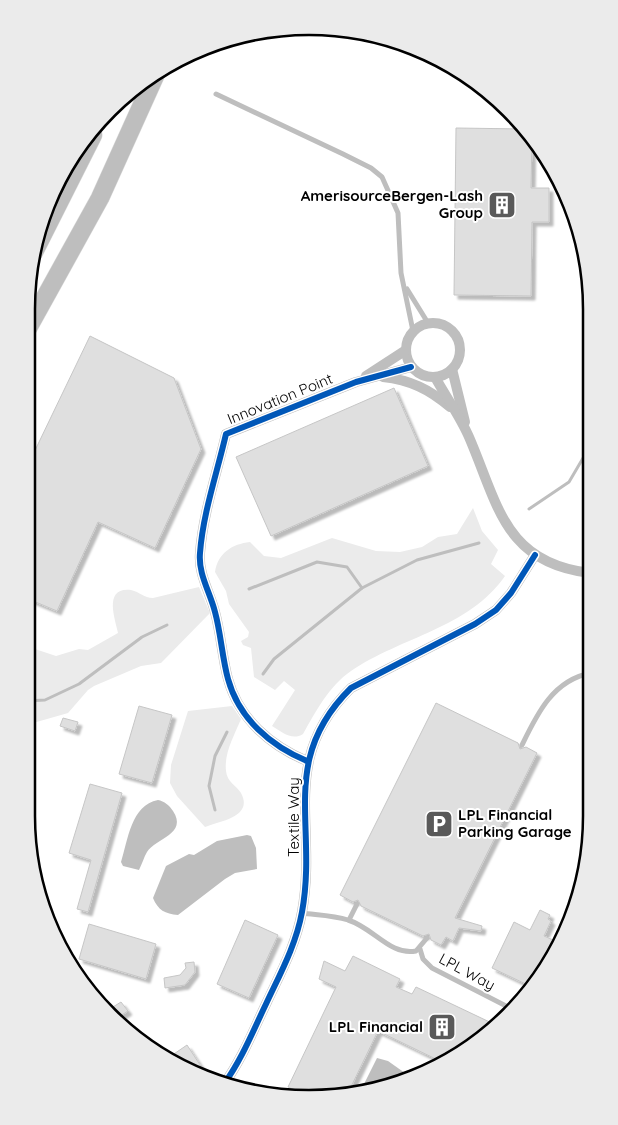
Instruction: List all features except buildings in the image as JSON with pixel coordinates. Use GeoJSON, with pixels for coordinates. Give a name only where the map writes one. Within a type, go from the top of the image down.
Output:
{"type":"FeatureCollection","features":[{"type":"Feature","properties":{"kind":"highway"},"geometry":{"type":"LineString","coordinates":[[35,316],[100,198],[151,86]]}},
{"type":"Feature","properties":{"kind":"highway"},"geometry":{"type":"LineString","coordinates":[[51,219],[84,153]]}},
{"type":"Feature","properties":{"kind":"street"},"geometry":{"type":"LineString","coordinates":[[428,323],[445,326],[458,339],[459,357],[452,369],[435,377],[422,375],[411,367],[406,350],[408,339],[413,332],[428,323]]}},
{"type":"Feature","properties":{"kind":"street","name":"Innovation Point"},"geometry":{"type":"LineString","coordinates":[[356,382],[406,350]]}},
{"type":"Feature","properties":{"kind":"street","name":"Innovation Point"},"geometry":{"type":"LineString","coordinates":[[308,761],[266,737],[244,714],[228,679],[216,614],[203,578],[200,554],[207,514],[226,434],[356,382],[411,367]]}},
{"type":"Feature","properties":{"kind":"street"},"geometry":{"type":"LineString","coordinates":[[452,369],[468,435]]}},
{"type":"Feature","properties":{"kind":"street"},"geometry":{"type":"LineString","coordinates":[[377,376],[397,378],[421,386],[455,412]]}},
{"type":"Feature","properties":{"kind":"street"},"geometry":{"type":"LineString","coordinates":[[435,377],[468,435],[506,524],[518,541],[536,555],[556,565],[583,571]]}},
{"type":"Feature","properties":{"kind":"street","name":"Textile Way"},"geometry":{"type":"LineString","coordinates":[[229,1078],[238,1065],[284,966],[294,942],[302,913],[306,884],[305,776],[308,761],[323,722],[339,700],[351,688],[474,624],[496,610],[511,593],[536,555]]}},
{"type":"Feature","properties":{"kind":"lane"},"geometry":{"type":"LineString","coordinates":[[216,94],[343,154],[371,168],[382,176],[398,213],[402,273],[413,332]]}},
{"type":"Feature","properties":{"kind":"lane"},"geometry":{"type":"LineString","coordinates":[[405,286],[428,323]]}},
{"type":"Feature","properties":{"kind":"lane"},"geometry":{"type":"LineString","coordinates":[[522,745],[541,707],[560,687],[583,674]]}},
{"type":"Feature","properties":{"kind":"lane"},"geometry":{"type":"LineString","coordinates":[[349,920],[357,904]]}},
{"type":"Feature","properties":{"kind":"lane"},"geometry":{"type":"LineString","coordinates":[[302,913],[349,920],[372,931],[392,948],[400,952],[410,953],[420,949],[427,938]]}},
{"type":"Feature","properties":{"kind":"lane","name":"LPL Way"},"geometry":{"type":"LineString","coordinates":[[420,949],[423,959],[432,968],[507,1006]]}},
{"type":"Feature","properties":{"kind":"shaded area"},"geometry":{"type":"Polygon","coordinates":[[[473,508],[482,531],[498,550],[491,564],[505,576],[490,594],[454,620],[370,659],[351,671],[330,691],[303,734],[295,737],[291,736],[272,726],[295,690],[284,681],[275,690],[254,677],[251,648],[243,645],[241,641],[248,637],[249,632],[229,604],[226,591],[215,572],[223,555],[232,547],[250,542],[264,556],[281,558],[332,538],[376,551],[400,552],[422,547],[438,537],[457,534],[473,508]]]}},
{"type":"Feature","properties":{"kind":"shaded area"},"geometry":{"type":"Polygon","coordinates":[[[199,587],[210,613],[161,663],[141,666],[94,686],[88,690],[68,713],[35,722],[35,649],[56,656],[79,649],[88,650],[118,633],[113,612],[114,598],[117,593],[122,590],[131,590],[153,598],[199,587]]]}},
{"type":"Feature","properties":{"kind":"shaded area"},"geometry":{"type":"Polygon","coordinates":[[[232,706],[241,719],[228,751],[226,771],[230,781],[241,793],[244,801],[243,808],[233,817],[205,827],[177,796],[170,783],[171,765],[188,711],[232,706]]]}},
{"type":"Feature","properties":{"kind":"shaded area"},"geometry":{"type":"Polygon","coordinates":[[[158,800],[172,809],[177,819],[177,825],[169,835],[151,847],[139,870],[123,866],[121,862],[136,816],[149,803],[158,800]]]}},
{"type":"Feature","properties":{"kind":"shaded area"},"geometry":{"type":"Polygon","coordinates":[[[247,835],[251,836],[256,848],[257,869],[235,873],[178,915],[169,914],[157,906],[153,898],[166,866],[189,854],[194,855],[217,841],[247,835]]]}},
{"type":"Feature","properties":{"kind":"shaded area"},"geometry":{"type":"Polygon","coordinates":[[[377,1058],[388,1061],[404,1072],[380,1081],[364,1085],[377,1058]]]}},
{"type":"Feature","properties":{"kind":"waterway"},"geometry":{"type":"LineString","coordinates":[[529,509],[569,482],[583,458]]}},
{"type":"Feature","properties":{"kind":"waterway"},"geometry":{"type":"LineString","coordinates":[[263,674],[274,659],[362,588],[417,560],[479,543]]}},
{"type":"Feature","properties":{"kind":"waterway"},"geometry":{"type":"LineString","coordinates":[[249,589],[317,562],[347,567],[362,588]]}},
{"type":"Feature","properties":{"kind":"waterway"},"geometry":{"type":"LineString","coordinates":[[35,701],[45,700],[79,684],[142,637],[167,625]]}},
{"type":"Feature","properties":{"kind":"waterway"},"geometry":{"type":"LineString","coordinates":[[215,810],[209,786],[215,756],[227,732]]}},
{"type":"Feature","properties":{"kind":"cycle path"},"geometry":{"type":"LineString","coordinates":[[307,761],[269,739],[248,719],[240,707],[228,679],[217,620],[200,561],[204,523],[226,434],[356,382],[411,367]]}},
{"type":"Feature","properties":{"kind":"cycle path"},"geometry":{"type":"LineString","coordinates":[[228,1078],[252,1035],[296,936],[302,912],[306,880],[305,794],[308,768],[315,741],[329,715],[351,688],[475,624],[496,610],[511,593],[535,555]]}},
{"type":"Feature","properties":{"kind":"place","name":"AmerisourceBergen-Lash Group"},"geometry":{"type":"Point","coordinates":[502,205]}},
{"type":"Feature","properties":{"kind":"place","name":"LPL Financial Parking Garage"},"geometry":{"type":"Point","coordinates":[439,824]}},
{"type":"Feature","properties":{"kind":"place","name":"LPL Financial"},"geometry":{"type":"Point","coordinates":[442,1027]}}]}
